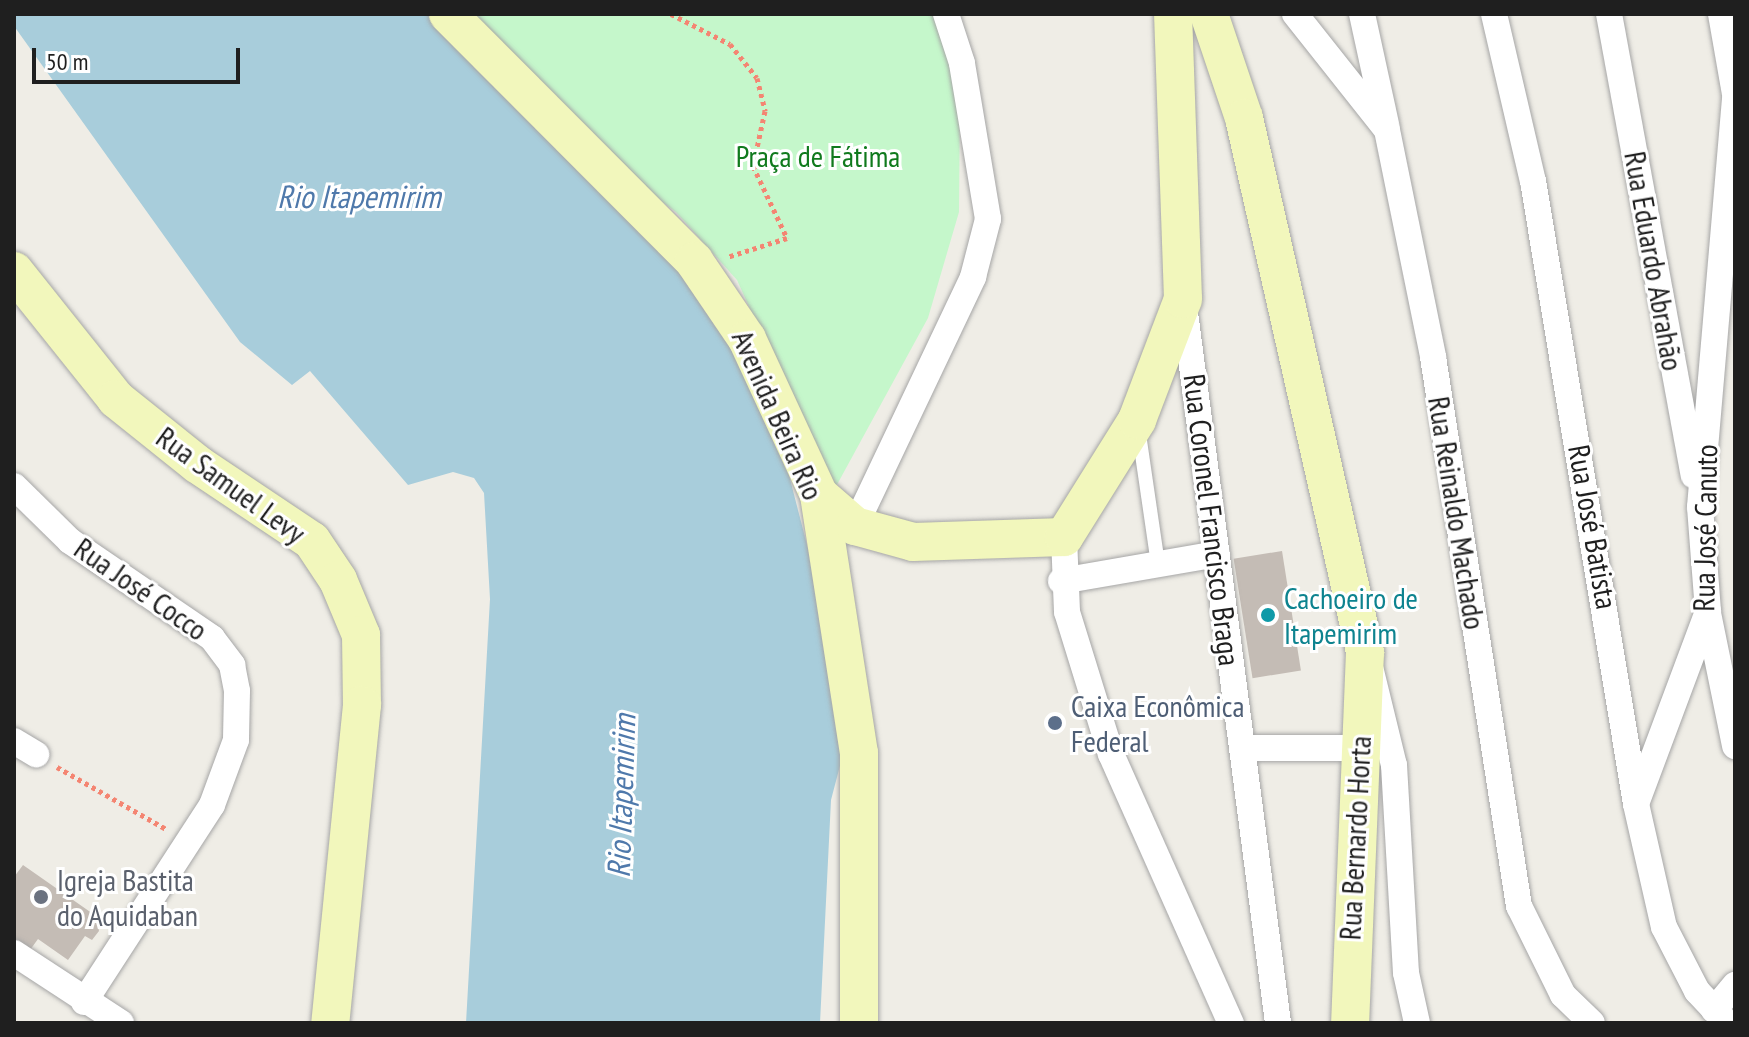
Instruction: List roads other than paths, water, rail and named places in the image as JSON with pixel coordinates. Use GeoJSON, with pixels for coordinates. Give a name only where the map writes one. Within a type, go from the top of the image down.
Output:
{"type":"FeatureCollection","features":[{"type":"Feature","properties":{"kind":"main road","name":"Avenida Beira Rio"},"geometry":{"type":"LineString","coordinates":[[448,14],[694,261],[747,339],[819,495],[859,753],[859,1023]]}},
{"type":"Feature","properties":{"kind":"main road","name":"Rua Coronel Francisco Braga"},"geometry":{"type":"LineString","coordinates":[[1173,14],[1183,299]]}},
{"type":"Feature","properties":{"kind":"main road","name":"Rua Bernardo Horta"},"geometry":{"type":"LineString","coordinates":[[1209,14],[1247,131],[1365,652],[1350,1023]]}},
{"type":"Feature","properties":{"kind":"main road","name":"Rua Samuel Levy"},"geometry":{"type":"LineString","coordinates":[[14,271],[116,399],[197,464],[312,541],[338,580],[361,635],[362,705],[330,1023]]}},
{"type":"Feature","properties":{"kind":"main road"},"geometry":{"type":"LineString","coordinates":[[819,495],[855,526],[913,542],[1064,537],[1137,420],[1183,299]]}},
{"type":"Feature","properties":{"kind":"street"},"geometry":{"type":"LineString","coordinates":[[855,526],[973,277],[988,219],[962,63],[946,14]]}},
{"type":"Feature","properties":{"kind":"street","name":"Rua Reinaldo Machado"},"geometry":{"type":"LineString","coordinates":[[1295,14],[1387,130],[1433,357],[1519,906],[1563,995],[1592,1023]]}},
{"type":"Feature","properties":{"kind":"street"},"geometry":{"type":"LineString","coordinates":[[1362,14],[1387,130]]}},
{"type":"Feature","properties":{"kind":"street","name":"Rua José Batista"},"geometry":{"type":"LineString","coordinates":[[1494,14],[1533,181],[1636,804],[1664,927],[1721,1016]]}},
{"type":"Feature","properties":{"kind":"street","name":"Rua Eduardo Abrahão"},"geometry":{"type":"LineString","coordinates":[[1609,14],[1700,507]]}},
{"type":"Feature","properties":{"kind":"street","name":"Rua José Canuto"},"geometry":{"type":"LineString","coordinates":[[1636,804],[1708,611],[1700,507],[1735,96],[1721,14]]}},
{"type":"Feature","properties":{"kind":"street","name":"Rua Coronel Francisco Braga"},"geometry":{"type":"LineString","coordinates":[[1183,299],[1278,1023]]}},
{"type":"Feature","properties":{"kind":"street","name":"Rua José Cocco"},"geometry":{"type":"LineString","coordinates":[[14,486],[70,541],[212,638],[232,665],[236,740],[212,805],[84,1002]]}},
{"type":"Feature","properties":{"kind":"street"},"geometry":{"type":"LineString","coordinates":[[1064,537],[1061,581],[1111,754],[1231,1023]]}},
{"type":"Feature","properties":{"kind":"street"},"geometry":{"type":"LineString","coordinates":[[1061,581],[1217,554]]}},
{"type":"Feature","properties":{"kind":"street"},"geometry":{"type":"LineString","coordinates":[[1708,611],[1735,746]]}},
{"type":"Feature","properties":{"kind":"street"},"geometry":{"type":"LineString","coordinates":[[1365,652],[1394,765],[1406,973],[1417,1023]]}},
{"type":"Feature","properties":{"kind":"street"},"geometry":{"type":"LineString","coordinates":[[1242,748],[1360,748]]}},
{"type":"Feature","properties":{"kind":"street"},"geometry":{"type":"LineString","coordinates":[[14,953],[84,1002],[121,1023]]}},
{"type":"Feature","properties":{"kind":"street"},"geometry":{"type":"LineString","coordinates":[[1721,1016],[1735,985]]}},
{"type":"Feature","properties":{"kind":"lane"},"geometry":{"type":"LineString","coordinates":[[1137,420],[1158,564]]}},
{"type":"Feature","properties":{"kind":"water","name":"Rio Itapemirim"},"geometry":{"type":"Polygon","coordinates":[[[14,14],[431,14],[697,291],[729,337],[783,452],[829,630],[847,739],[831,800],[820,1023],[466,1023],[490,599],[484,493],[474,478],[453,472],[408,485],[310,371],[292,385],[240,342],[14,26],[14,14]]]}},
{"type":"Feature","properties":{"kind":"place","name":"Cachoeiro de Itapemirim"},"geometry":{"type":"Point","coordinates":[1268,615]}},
{"type":"Feature","properties":{"kind":"place","name":"Caixa Econômica Federal"},"geometry":{"type":"Point","coordinates":[1055,723]}},
{"type":"Feature","properties":{"kind":"place","name":"Igreja Bastita do Aquidaban"},"geometry":{"type":"Point","coordinates":[41,897]}},
{"type":"Feature","properties":{"kind":"park label","name":"Praça de Fátima"},"geometry":{"type":"Point","coordinates":[818,156]}}]}
